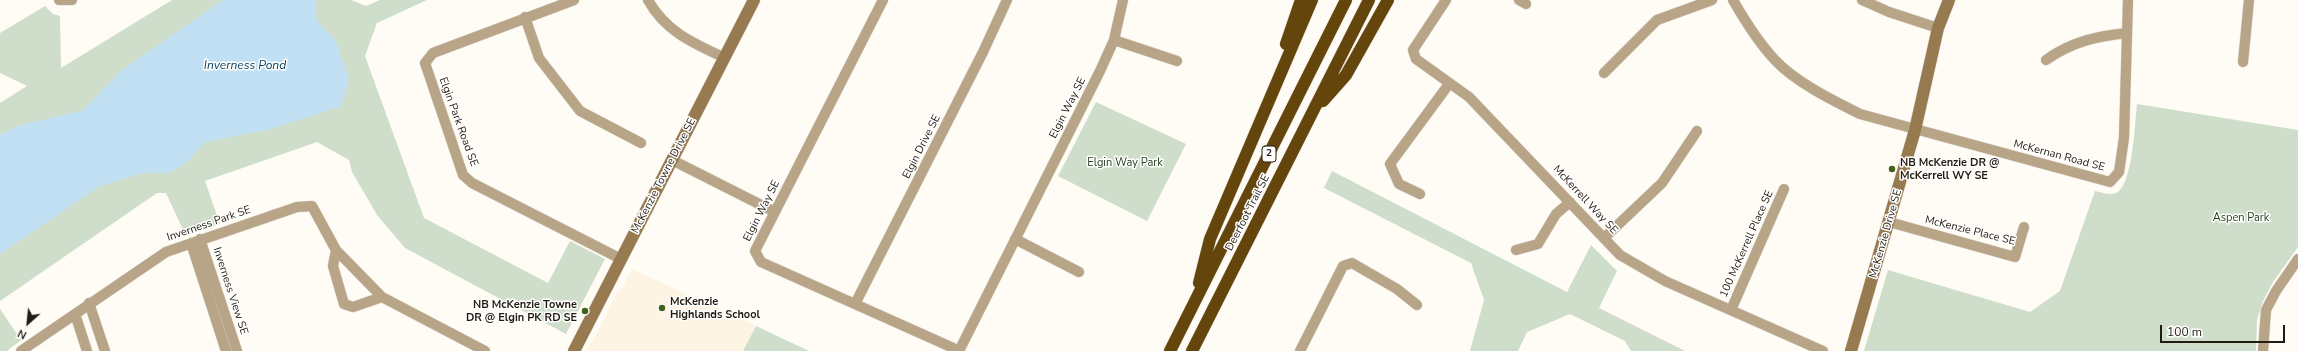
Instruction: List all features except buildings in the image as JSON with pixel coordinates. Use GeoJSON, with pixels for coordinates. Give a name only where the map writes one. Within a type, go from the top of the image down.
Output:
{"type":"FeatureCollection","features":[{"type":"Feature","properties":{"kind":"highway"},"geometry":{"type":"LineString","coordinates":[[1286,65],[1284,48],[1301,0]]}},
{"type":"Feature","properties":{"kind":"highway"},"geometry":{"type":"LineString","coordinates":[[1192,308],[1210,239],[1286,65],[1312,0]]}},
{"type":"Feature","properties":{"kind":"highway","name":"Deerfoot Trail SE"},"geometry":{"type":"LineString","coordinates":[[1170,351],[1346,0]]}},
{"type":"Feature","properties":{"kind":"highway","name":"Deerfoot Trail SE"},"geometry":{"type":"LineString","coordinates":[[1192,351],[1369,0]]}},
{"type":"Feature","properties":{"kind":"highway"},"geometry":{"type":"LineString","coordinates":[[1312,113],[1346,75],[1388,0]]}},
{"type":"Feature","properties":{"kind":"street"},"geometry":{"type":"LineString","coordinates":[[59,0],[72,0]]}},
{"type":"Feature","properties":{"kind":"street","name":"Elgin Park Road SE"},"geometry":{"type":"LineString","coordinates":[[574,0],[525,17],[433,53],[425,63],[463,174],[472,183],[621,259]]}},
{"type":"Feature","properties":{"kind":"street"},"geometry":{"type":"LineString","coordinates":[[648,0],[664,23],[688,41],[725,58]]}},
{"type":"Feature","properties":{"kind":"street","name":"McKenzie Towne Drive SE"},"geometry":{"type":"LineString","coordinates":[[574,351],[754,0]]}},
{"type":"Feature","properties":{"kind":"street","name":"Elgin Way SE"},"geometry":{"type":"LineString","coordinates":[[883,0],[755,251],[761,262],[959,351],[1114,40],[1123,0]]}},
{"type":"Feature","properties":{"kind":"street","name":"Elgin Drive SE"},"geometry":{"type":"LineString","coordinates":[[855,304],[983,52],[1007,0]]}},
{"type":"Feature","properties":{"kind":"street","name":"McKerrell Way SE"},"geometry":{"type":"LineString","coordinates":[[1446,0],[1413,50],[1416,59],[1449,84],[1469,96],[1620,255],[1634,264],[1731,310],[1823,351]]}},
{"type":"Feature","properties":{"kind":"street"},"geometry":{"type":"LineString","coordinates":[[1604,73],[1657,20],[1712,0]]}},
{"type":"Feature","properties":{"kind":"street"},"geometry":{"type":"LineString","coordinates":[[1733,0],[1748,26],[1776,61],[1822,95],[1860,114],[1915,130]]}},
{"type":"Feature","properties":{"kind":"street"},"geometry":{"type":"LineString","coordinates":[[1862,0],[1889,12],[1938,28]]}},
{"type":"Feature","properties":{"kind":"street","name":"McKenzie Drive SE"},"geometry":{"type":"LineString","coordinates":[[1851,351],[1915,130],[1938,28],[1949,0]]}},
{"type":"Feature","properties":{"kind":"street","name":"McKernan Road SE"},"geometry":{"type":"LineString","coordinates":[[1915,130],[2110,182],[2119,172],[2124,138],[2128,0]]}},
{"type":"Feature","properties":{"kind":"street"},"geometry":{"type":"LineString","coordinates":[[2243,62],[2249,0]]}},
{"type":"Feature","properties":{"kind":"street"},"geometry":{"type":"LineString","coordinates":[[525,17],[539,58],[580,111],[641,143]]}},
{"type":"Feature","properties":{"kind":"street"},"geometry":{"type":"LineString","coordinates":[[2046,60],[2061,49],[2083,40],[2127,33]]}},
{"type":"Feature","properties":{"kind":"street"},"geometry":{"type":"LineString","coordinates":[[1114,40],[1177,61]]}},
{"type":"Feature","properties":{"kind":"street"},"geometry":{"type":"LineString","coordinates":[[1420,194],[1399,184],[1390,164],[1449,84]]}},
{"type":"Feature","properties":{"kind":"street"},"geometry":{"type":"LineString","coordinates":[[1604,238],[1662,183],[1697,131]]}},
{"type":"Feature","properties":{"kind":"street"},"geometry":{"type":"LineString","coordinates":[[672,160],[775,212]]}},
{"type":"Feature","properties":{"kind":"street","name":"100 McKerrell Place SE"},"geometry":{"type":"LineString","coordinates":[[1731,310],[1784,189]]}},
{"type":"Feature","properties":{"kind":"street"},"geometry":{"type":"LineString","coordinates":[[1516,250],[1538,244],[1556,214],[1570,202]]}},
{"type":"Feature","properties":{"kind":"street","name":"Inverness Park SE"},"geometry":{"type":"LineString","coordinates":[[21,351],[89,303],[166,252],[297,207],[312,206],[336,250],[382,297],[485,351]]}},
{"type":"Feature","properties":{"kind":"street","name":"McKenzie Place SE"},"geometry":{"type":"LineString","coordinates":[[1889,222],[2015,257],[2024,227]]}},
{"type":"Feature","properties":{"kind":"street"},"geometry":{"type":"LineString","coordinates":[[1015,239],[1079,272]]}},
{"type":"Feature","properties":{"kind":"street","name":"Inverness View SE"},"geometry":{"type":"LineString","coordinates":[[196,241],[226,351]]}},
{"type":"Feature","properties":{"kind":"street","name":"Inverness View SE"},"geometry":{"type":"LineString","coordinates":[[196,241],[237,351]]}},
{"type":"Feature","properties":{"kind":"street"},"geometry":{"type":"LineString","coordinates":[[336,250],[333,266],[344,304],[353,307],[382,297]]}},
{"type":"Feature","properties":{"kind":"street"},"geometry":{"type":"LineString","coordinates":[[2263,351],[2266,310],[2276,291],[2298,259]]}},
{"type":"Feature","properties":{"kind":"street"},"geometry":{"type":"LineString","coordinates":[[1300,351],[1343,266],[1352,263],[1397,289],[1417,305]]}},
{"type":"Feature","properties":{"kind":"street"},"geometry":{"type":"LineString","coordinates":[[89,303],[105,351]]}},
{"type":"Feature","properties":{"kind":"street"},"geometry":{"type":"LineString","coordinates":[[75,314],[87,351]]}},
{"type":"Feature","properties":{"kind":"shaded area","name":"McKenzie Highlands School"},"geometry":{"type":"Polygon","coordinates":[[[632,269],[756,326],[743,351],[586,351],[601,326],[617,292],[623,287],[632,269]]]}},
{"type":"Feature","properties":{"kind":"green space"},"geometry":{"type":"Polygon","coordinates":[[[172,0],[351,0],[366,6],[380,0],[427,0],[377,23],[365,56],[424,218],[548,283],[570,241],[605,259],[566,334],[405,248],[377,215],[352,172],[349,160],[317,142],[205,181],[220,224],[186,236],[166,193],[157,193],[0,301],[0,103],[27,86],[0,73],[0,33],[45,6],[53,14],[60,16],[61,68],[172,0]]]}},
{"type":"Feature","properties":{"kind":"green space","name":"Elgin Way Park"},"geometry":{"type":"Polygon","coordinates":[[[1096,102],[1186,144],[1147,221],[1058,176],[1096,102]]]}},
{"type":"Feature","properties":{"kind":"green space","name":"Aspen Park"},"geometry":{"type":"Polygon","coordinates":[[[2137,104],[2298,130],[2298,247],[2273,282],[2263,301],[2257,320],[2256,351],[1864,351],[1888,270],[2030,312],[2060,291],[2095,191],[2108,194],[2116,193],[2122,188],[2126,179],[2130,166],[2137,104]]]}},
{"type":"Feature","properties":{"kind":"green space"},"geometry":{"type":"Polygon","coordinates":[[[1332,171],[1567,292],[1591,245],[1617,271],[1599,308],[1685,351],[1631,351],[1625,341],[1570,314],[1527,332],[1518,351],[1470,351],[1484,300],[1471,263],[1324,188],[1332,171]]]}},
{"type":"Feature","properties":{"kind":"green space"},"geometry":{"type":"Polygon","coordinates":[[[0,309],[21,340],[7,351],[0,351],[0,309]]]}},
{"type":"Feature","properties":{"kind":"green space"},"geometry":{"type":"Polygon","coordinates":[[[756,326],[809,351],[743,351],[756,326]]]}},
{"type":"Feature","properties":{"kind":"water","name":"Inverness Pond"},"geometry":{"type":"Polygon","coordinates":[[[223,0],[316,0],[315,19],[336,41],[349,79],[341,106],[271,129],[205,142],[187,162],[169,173],[143,173],[100,186],[0,254],[0,135],[20,125],[82,111],[122,70],[223,0]]]}},
{"type":"Feature","properties":{"kind":"place","name":"NB McKenzie DR @ McKerrell WY SE"},"geometry":{"type":"Point","coordinates":[1892,169]}},
{"type":"Feature","properties":{"kind":"place","name":"McKenzie Highlands School"},"geometry":{"type":"Point","coordinates":[662,308]}},
{"type":"Feature","properties":{"kind":"place","name":"NB McKenzie Towne DR @ Elgin PK RD SE"},"geometry":{"type":"Point","coordinates":[585,311]}}]}
